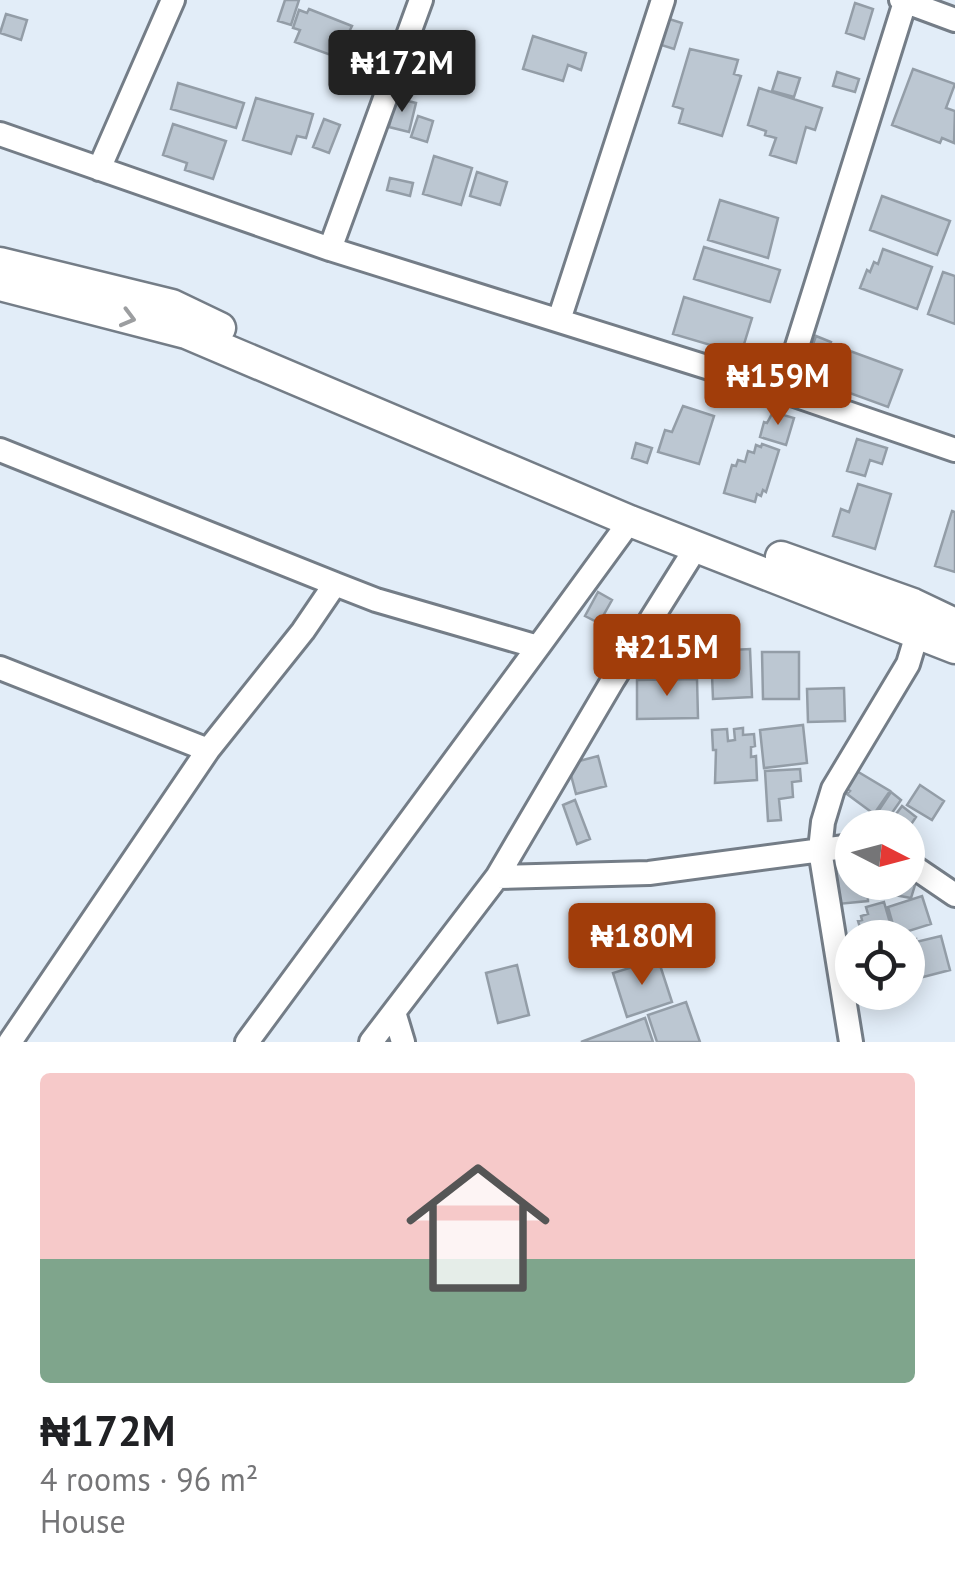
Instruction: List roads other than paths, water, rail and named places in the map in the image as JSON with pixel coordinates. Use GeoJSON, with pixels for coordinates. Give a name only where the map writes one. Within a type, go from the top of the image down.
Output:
{"type":"FeatureCollection","features":[{"type":"Feature","properties":{"kind":"main road"},"geometry":{"type":"LineString","coordinates":[[0,264],[172,305],[342,382],[587,483],[913,604],[955,624]]}},
{"type":"Feature","properties":{"kind":"main road"},"geometry":{"type":"LineString","coordinates":[[0,285],[186,334],[630,522],[955,648]]}},
{"type":"Feature","properties":{"kind":"street"},"geometry":{"type":"LineString","coordinates":[[99,169],[173,0]]}},
{"type":"Feature","properties":{"kind":"street"},"geometry":{"type":"LineString","coordinates":[[330,248],[421,0]]}},
{"type":"Feature","properties":{"kind":"street"},"geometry":{"type":"LineString","coordinates":[[559,320],[663,0]]}},
{"type":"Feature","properties":{"kind":"street"},"geometry":{"type":"LineString","coordinates":[[783,391],[903,1],[955,20]]}},
{"type":"Feature","properties":{"kind":"street"},"geometry":{"type":"LineString","coordinates":[[0,134],[330,248],[783,391],[955,450]]}},
{"type":"Feature","properties":{"kind":"street"},"geometry":{"type":"LineString","coordinates":[[0,450],[376,600],[538,647]]}},
{"type":"Feature","properties":{"kind":"street"},"geometry":{"type":"LineString","coordinates":[[247,1042],[630,522]]}},
{"type":"Feature","properties":{"kind":"street"},"geometry":{"type":"LineString","coordinates":[[371,1042],[498,877],[697,546]]}},
{"type":"Feature","properties":{"kind":"street"},"geometry":{"type":"LineString","coordinates":[[9,1033],[208,750],[303,631],[334,584]]}},
{"type":"Feature","properties":{"kind":"street"},"geometry":{"type":"LineString","coordinates":[[851,1042],[820,850],[823,822],[833,789],[908,664],[918,632]]}},
{"type":"Feature","properties":{"kind":"street"},"geometry":{"type":"LineString","coordinates":[[0,668],[208,750]]}},
{"type":"Feature","properties":{"kind":"street"},"geometry":{"type":"LineString","coordinates":[[498,877],[649,873],[835,848]]}},
{"type":"Feature","properties":{"kind":"street"},"geometry":{"type":"LineString","coordinates":[[925,875],[955,895]]}},
{"type":"Feature","properties":{"kind":"street"},"geometry":{"type":"LineString","coordinates":[[394,1012],[402,1042]]}}]}
